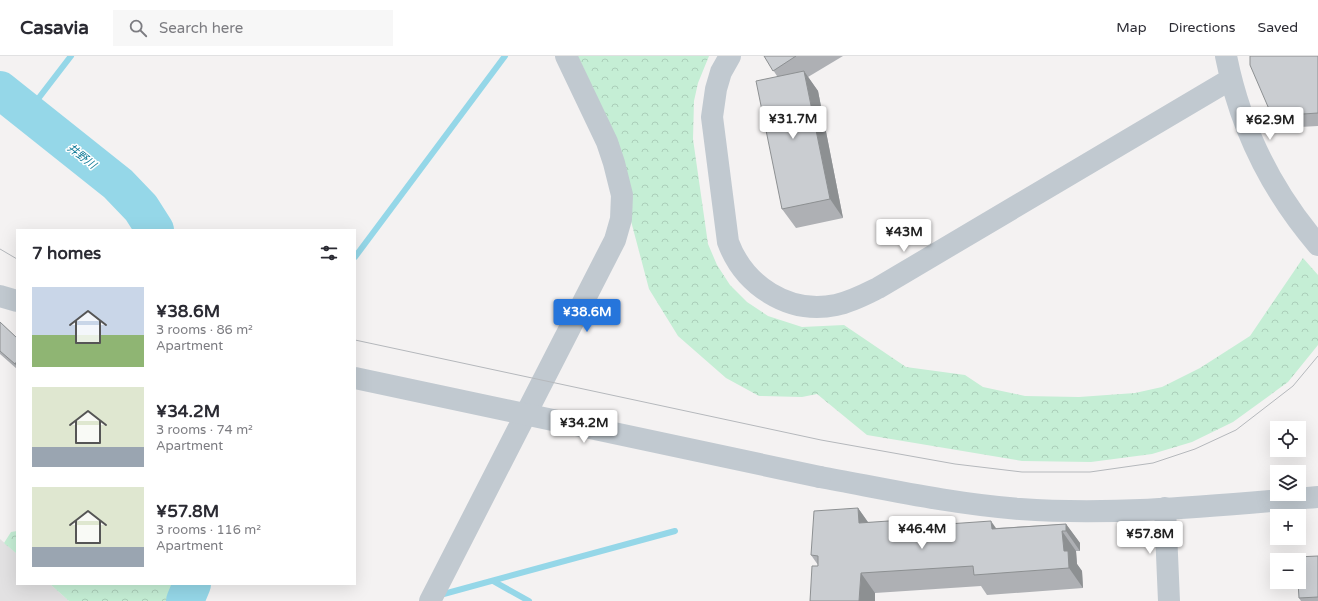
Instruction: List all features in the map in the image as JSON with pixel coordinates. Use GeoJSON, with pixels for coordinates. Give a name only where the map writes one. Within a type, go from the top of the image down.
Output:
{"type":"FeatureCollection","features":[{"type":"Feature","properties":{"kind":"street"},"geometry":{"type":"LineString","coordinates":[[430,601],[615,240],[621,219],[622,195],[614,163],[604,135],[566,56]]}},
{"type":"Feature","properties":{"kind":"street"},"geometry":{"type":"LineString","coordinates":[[730,56],[721,72],[716,89],[712,117],[728,242],[733,255],[753,282],[787,302],[820,307],[835,306],[854,300],[878,288],[1231,79]]}},
{"type":"Feature","properties":{"kind":"street"},"geometry":{"type":"LineString","coordinates":[[1226,56],[1241,115],[1255,148],[1270,178],[1312,238]]}},
{"type":"Feature","properties":{"kind":"street"},"geometry":{"type":"LineString","coordinates":[[0,296],[16,301]]}},
{"type":"Feature","properties":{"kind":"street"},"geometry":{"type":"LineString","coordinates":[[356,378],[820,477],[950,502],[1020,509],[1088,510],[1165,508],[1318,497]]}},
{"type":"Feature","properties":{"kind":"street"},"geometry":{"type":"LineString","coordinates":[[1165,508],[1169,601]]}},
{"type":"Feature","properties":{"kind":"shaded area"},"geometry":{"type":"Polygon","coordinates":[[[0,539],[16,553],[16,585],[51,585],[69,601],[0,601],[0,539]]]}},
{"type":"Feature","properties":{"kind":"green space"},"geometry":{"type":"Polygon","coordinates":[[[576,56],[709,56],[698,83],[694,101],[693,139],[708,244],[717,265],[730,285],[747,302],[768,316],[802,327],[844,325],[906,367],[965,375],[983,387],[1025,396],[1079,397],[1135,393],[1162,387],[1200,368],[1250,336],[1303,258],[1318,275],[1318,345],[1288,382],[1233,422],[1192,442],[1152,454],[1091,462],[1022,461],[867,435],[817,394],[802,397],[759,396],[726,378],[678,336],[649,289],[631,221],[616,141],[583,67],[576,56]]]}},
{"type":"Feature","properties":{"kind":"green space"},"geometry":{"type":"Polygon","coordinates":[[[16,531],[16,553],[4,543],[11,532],[16,531]]]}},
{"type":"Feature","properties":{"kind":"green space"},"geometry":{"type":"Polygon","coordinates":[[[51,585],[183,585],[176,601],[69,601],[51,585]]]}},
{"type":"Feature","properties":{"kind":"building"},"geometry":{"type":"Polygon","coordinates":[[[764,56],[796,56],[773,71],[764,56]]]}},
{"type":"Feature","properties":{"kind":"building"},"geometry":{"type":"Polygon","coordinates":[[[1250,56],[1318,56],[1318,113],[1272,116],[1250,65],[1250,56]]]}},
{"type":"Feature","properties":{"kind":"building"},"geometry":{"type":"Polygon","coordinates":[[[804,71],[830,199],[782,209],[756,81],[804,71]]]}},
{"type":"Feature","properties":{"kind":"building"},"geometry":{"type":"Polygon","coordinates":[[[0,322],[16,337],[15,364],[0,351],[0,322]]]}},
{"type":"Feature","properties":{"kind":"building"},"geometry":{"type":"Polygon","coordinates":[[[858,508],[859,523],[948,517],[948,524],[991,521],[992,529],[1066,524],[1066,531],[1062,531],[1064,551],[1068,551],[1069,568],[974,575],[973,566],[861,573],[859,601],[810,601],[812,566],[818,566],[818,556],[811,555],[814,511],[858,508]]]}},
{"type":"Feature","properties":{"kind":"building"},"geometry":{"type":"Polygon","coordinates":[[[1318,556],[1318,597],[1299,598],[1298,589],[1306,589],[1306,557],[1318,556]]]}},
{"type":"Feature","properties":{"kind":"waterway"},"geometry":{"type":"LineString","coordinates":[[28,112],[71,56]]}},
{"type":"Feature","properties":{"kind":"waterway"},"geometry":{"type":"LineString","coordinates":[[356,256],[505,56]]}},
{"type":"Feature","properties":{"kind":"waterway","name":"井野川"},"geometry":{"type":"LineString","coordinates":[[0,90],[118,184],[141,208],[154,229]]}},
{"type":"Feature","properties":{"kind":"waterway"},"geometry":{"type":"LineString","coordinates":[[440,595],[675,531]]}},
{"type":"Feature","properties":{"kind":"waterway"},"geometry":{"type":"LineString","coordinates":[[493,581],[529,601]]}},
{"type":"Feature","properties":{"kind":"waterway","name":"井野川"},"geometry":{"type":"LineString","coordinates":[[185,601],[192,585]]}},
{"type":"Feature","properties":{"kind":"tram line"},"geometry":{"type":"LineString","coordinates":[[0,249],[16,258]]}},
{"type":"Feature","properties":{"kind":"tram line"},"geometry":{"type":"LineString","coordinates":[[356,340],[821,440],[955,464],[1022,472],[1090,472],[1153,463],[1195,449],[1236,430],[1293,386],[1318,356]]}}]}
